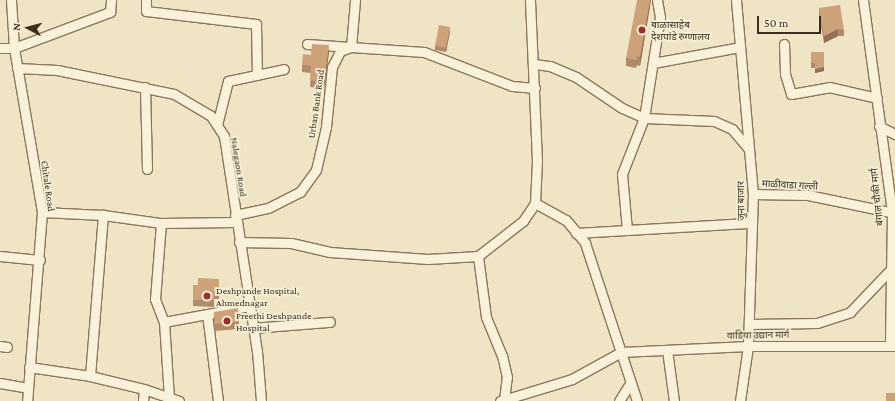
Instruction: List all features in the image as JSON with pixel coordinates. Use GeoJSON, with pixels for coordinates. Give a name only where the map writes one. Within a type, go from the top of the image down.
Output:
{"type":"FeatureCollection","features":[{"type":"Feature","properties":{"kind":"street","name":"Chitale Road"},"geometry":{"type":"LineString","coordinates":[[11,0],[14,48],[42,212],[40,260],[27,401]]}},
{"type":"Feature","properties":{"kind":"street"},"geometry":{"type":"LineString","coordinates":[[0,48],[14,48],[110,12],[111,0]]}},
{"type":"Feature","properties":{"kind":"street"},"geometry":{"type":"LineString","coordinates":[[146,0],[146,11],[256,24],[257,75]]}},
{"type":"Feature","properties":{"kind":"street"},"geometry":{"type":"LineString","coordinates":[[351,47],[355,0]]}},
{"type":"Feature","properties":{"kind":"street"},"geometry":{"type":"LineString","coordinates":[[239,242],[291,243],[330,252],[428,259],[478,256],[523,221],[535,203],[535,64],[530,0]]}},
{"type":"Feature","properties":{"kind":"street"},"geometry":{"type":"LineString","coordinates":[[627,230],[622,174],[644,118],[660,17],[658,0]]}},
{"type":"Feature","properties":{"kind":"street","name":"जुना बाजार"},"geometry":{"type":"LineString","coordinates":[[736,0],[753,194],[748,346],[740,401]]}},
{"type":"Feature","properties":{"kind":"street","name":"बंगाल चौकी मार्ग"},"geometry":{"type":"LineString","coordinates":[[864,0],[877,98],[879,126],[894,213],[892,345]]}},
{"type":"Feature","properties":{"kind":"street"},"geometry":{"type":"LineString","coordinates":[[307,44],[424,52],[512,86],[535,88]]}},
{"type":"Feature","properties":{"kind":"street"},"geometry":{"type":"LineString","coordinates":[[784,44],[785,74],[791,94],[829,87],[877,98]]}},
{"type":"Feature","properties":{"kind":"street","name":"Urban Bank Road"},"geometry":{"type":"LineString","coordinates":[[42,212],[103,215],[160,223],[235,218],[268,208],[300,192],[316,170],[326,127],[332,67],[340,51],[351,47]]}},
{"type":"Feature","properties":{"kind":"street"},"geometry":{"type":"LineString","coordinates":[[653,62],[740,47]]}},
{"type":"Feature","properties":{"kind":"street"},"geometry":{"type":"LineString","coordinates":[[535,64],[550,66],[576,76],[622,108],[644,118],[714,121],[732,129],[749,149]]}},
{"type":"Feature","properties":{"kind":"street","name":"Nalegaon Road"},"geometry":{"type":"LineString","coordinates":[[17,68],[57,70],[174,94],[211,116],[224,136],[235,218],[250,306],[261,401]]}},
{"type":"Feature","properties":{"kind":"street"},"geometry":{"type":"LineString","coordinates":[[217,125],[228,81],[284,69]]}},
{"type":"Feature","properties":{"kind":"street"},"geometry":{"type":"LineString","coordinates":[[145,87],[147,169]]}},
{"type":"Feature","properties":{"kind":"street"},"geometry":{"type":"LineString","coordinates":[[879,126],[895,134]]}},
{"type":"Feature","properties":{"kind":"street","name":"माळीवाडा गल्ली"},"geometry":{"type":"LineString","coordinates":[[753,194],[808,195],[894,213]]}},
{"type":"Feature","properties":{"kind":"street"},"geometry":{"type":"LineString","coordinates":[[535,203],[566,220],[585,243],[637,401]]}},
{"type":"Feature","properties":{"kind":"street"},"geometry":{"type":"LineString","coordinates":[[90,376],[103,215]]}},
{"type":"Feature","properties":{"kind":"street"},"geometry":{"type":"LineString","coordinates":[[160,223],[155,299],[164,322],[169,397]]}},
{"type":"Feature","properties":{"kind":"street"},"geometry":{"type":"LineString","coordinates":[[576,233],[752,223]]}},
{"type":"Feature","properties":{"kind":"street"},"geometry":{"type":"LineString","coordinates":[[0,256],[40,260]]}},
{"type":"Feature","properties":{"kind":"street"},"geometry":{"type":"LineString","coordinates":[[478,256],[486,317],[502,356],[507,377],[503,401],[572,379],[621,352]]}},
{"type":"Feature","properties":{"kind":"street"},"geometry":{"type":"LineString","coordinates":[[749,324],[817,323],[850,312],[893,268]]}},
{"type":"Feature","properties":{"kind":"street"},"geometry":{"type":"LineString","coordinates":[[164,322],[250,306]]}},
{"type":"Feature","properties":{"kind":"street"},"geometry":{"type":"LineString","coordinates":[[207,314],[218,401]]}},
{"type":"Feature","properties":{"kind":"street"},"geometry":{"type":"LineString","coordinates":[[253,328],[330,322]]}},
{"type":"Feature","properties":{"kind":"street","name":"वाडिया उद्यान मार्ग"},"geometry":{"type":"LineString","coordinates":[[621,352],[748,346],[892,345]]}},
{"type":"Feature","properties":{"kind":"street"},"geometry":{"type":"LineString","coordinates":[[667,350],[674,401]]}},
{"type":"Feature","properties":{"kind":"street"},"geometry":{"type":"LineString","coordinates":[[29,367],[90,376],[144,389],[179,401]]}},
{"type":"Feature","properties":{"kind":"street"},"geometry":{"type":"LineString","coordinates":[[0,382],[28,388]]}},
{"type":"Feature","properties":{"kind":"street"},"geometry":{"type":"LineString","coordinates":[[619,401],[631,382]]}},
{"type":"Feature","properties":{"kind":"street"},"geometry":{"type":"LineString","coordinates":[[143,401],[144,389]]}},
{"type":"Feature","properties":{"kind":"building"},"geometry":{"type":"Polygon","coordinates":[[[637,0],[650,0],[640,57],[637,56],[636,60],[626,58],[637,0]]]}},
{"type":"Feature","properties":{"kind":"building"},"geometry":{"type":"Polygon","coordinates":[[[840,5],[844,30],[838,29],[824,36],[819,8],[840,5]]]}},
{"type":"Feature","properties":{"kind":"building"},"geometry":{"type":"Polygon","coordinates":[[[439,25],[450,27],[446,48],[435,46],[439,25]]]}},
{"type":"Feature","properties":{"kind":"building"},"geometry":{"type":"Polygon","coordinates":[[[312,44],[329,45],[324,82],[310,80],[311,66],[302,65],[303,54],[311,55],[312,44]]]}},
{"type":"Feature","properties":{"kind":"building"},"geometry":{"type":"Polygon","coordinates":[[[811,52],[824,52],[824,67],[815,69],[815,63],[811,63],[811,52]]]}},
{"type":"Feature","properties":{"kind":"building"},"geometry":{"type":"Polygon","coordinates":[[[198,278],[219,279],[219,292],[214,292],[214,300],[193,300],[193,285],[198,285],[198,278]]]}},
{"type":"Feature","properties":{"kind":"building"},"geometry":{"type":"Polygon","coordinates":[[[238,308],[239,322],[215,324],[214,312],[238,308]]]}},
{"type":"Feature","properties":{"kind":"building"},"geometry":{"type":"Polygon","coordinates":[[[886,393],[895,393],[895,401],[886,401],[886,393]]]}},
{"type":"Feature","properties":{"kind":"place","name":"बाळासाहेब देशपांडे रुग्णालय"},"geometry":{"type":"Point","coordinates":[642,30]}},
{"type":"Feature","properties":{"kind":"place","name":"Deshpande Hospital, Ahmednagar"},"geometry":{"type":"Point","coordinates":[207,296]}},
{"type":"Feature","properties":{"kind":"place","name":"Preethi Deshpande Hospital"},"geometry":{"type":"Point","coordinates":[227,321]}}]}
